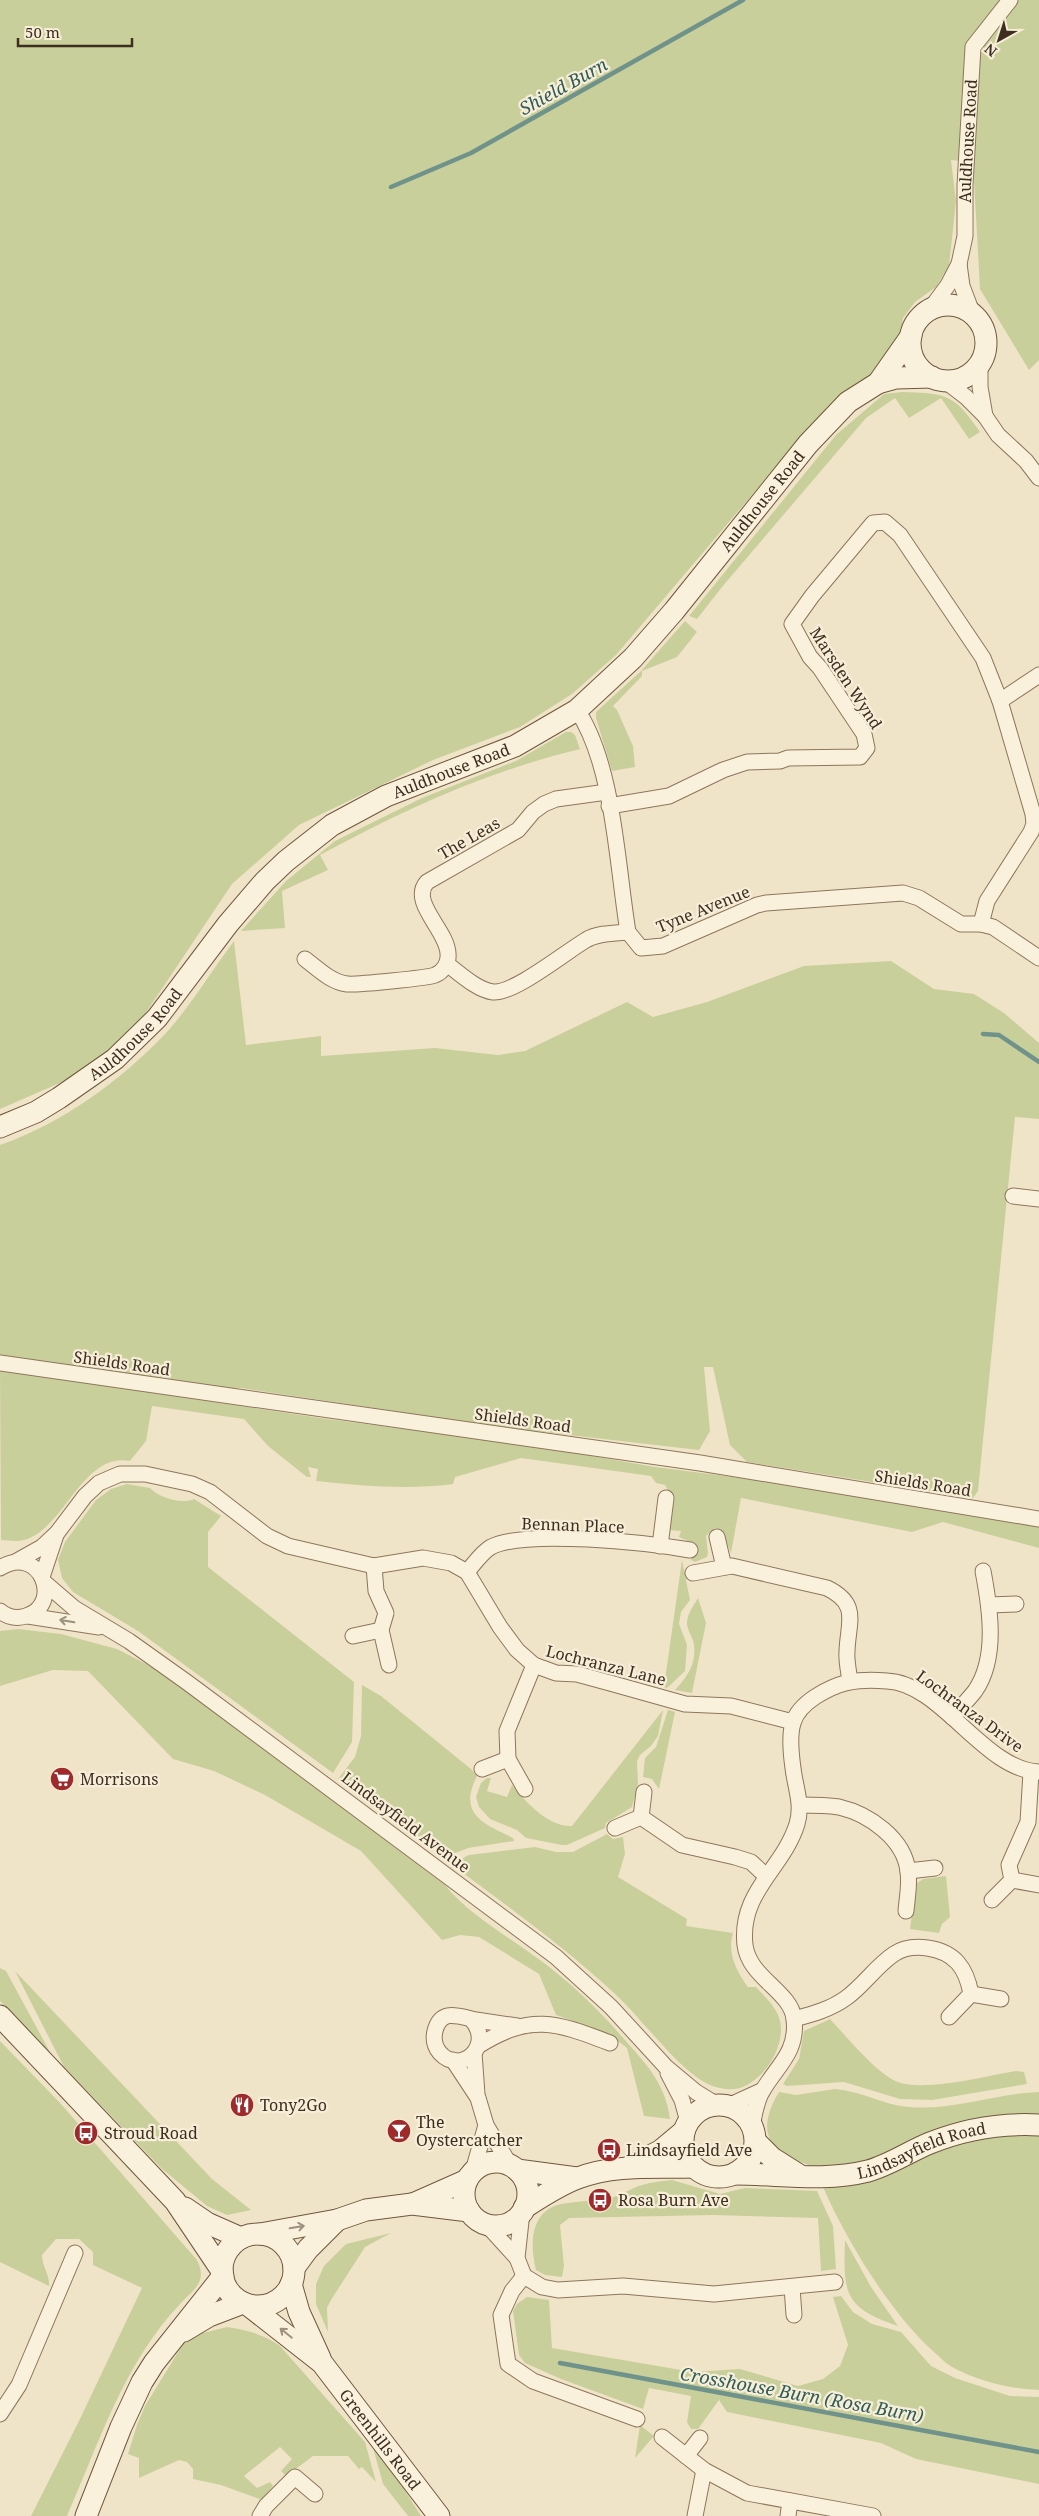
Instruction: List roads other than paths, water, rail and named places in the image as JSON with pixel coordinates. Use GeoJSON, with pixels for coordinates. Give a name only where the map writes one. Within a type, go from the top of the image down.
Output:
{"type":"FeatureCollection","features":[{"type":"Feature","properties":{"kind":"street","name":"Auldhouse Road"},"geometry":{"type":"LineString","coordinates":[[931,308],[948,285],[959,264],[965,236],[965,185],[973,47],[1010,0]]}},
{"type":"Feature","properties":{"kind":"street","name":"Auldhouse Road"},"geometry":{"type":"LineString","coordinates":[[959,264],[962,286],[974,315]]}},
{"type":"Feature","properties":{"kind":"street"},"geometry":{"type":"LineString","coordinates":[[985,416],[980,388],[980,362],[986,347],[985,335],[981,324],[974,315],[966,310],[950,305],[931,308],[915,323],[910,343],[914,360],[985,416],[998,435],[1026,461],[1039,478]]}},
{"type":"Feature","properties":{"kind":"street","name":"Auldhouse Road"},"geometry":{"type":"LineString","coordinates":[[878,383],[911,336]]}},
{"type":"Feature","properties":{"kind":"street"},"geometry":{"type":"LineString","coordinates":[[939,379],[955,380],[966,376],[980,362]]}},
{"type":"Feature","properties":{"kind":"street","name":"Auldhouse Road"},"geometry":{"type":"LineString","coordinates":[[0,1127],[36,1112],[115,1059],[157,1018],[228,924],[265,881],[286,861],[332,825],[386,796],[514,746],[576,710],[623,668],[674,611],[832,417],[848,402],[878,383],[896,378],[939,379]]}},
{"type":"Feature","properties":{"kind":"street","name":"Marsden Wynd"},"geometry":{"type":"LineString","coordinates":[[608,799],[669,796],[724,770],[747,762],[780,761],[788,758],[860,757],[867,748],[864,734],[820,668],[814,664],[792,624],[812,596],[873,523],[885,522],[900,535],[983,658],[1000,701]]}},
{"type":"Feature","properties":{"kind":"street"},"geometry":{"type":"LineString","coordinates":[[981,924],[987,901],[1031,832],[1034,824],[1033,814],[1000,701],[1039,675]]}},
{"type":"Feature","properties":{"kind":"street"},"geometry":{"type":"LineString","coordinates":[[305,959],[333,980],[348,984],[434,976],[447,964],[488,991],[501,991],[552,964],[588,938],[628,932],[603,771],[589,731],[576,710]]}},
{"type":"Feature","properties":{"kind":"street","name":"The Leas"},"geometry":{"type":"LineString","coordinates":[[447,964],[448,945],[423,902],[421,896],[424,886],[518,830],[533,812],[544,804],[556,799],[608,799]]}},
{"type":"Feature","properties":{"kind":"street","name":"Tyne Avenue"},"geometry":{"type":"LineString","coordinates":[[628,932],[641,948],[650,948],[663,946],[757,905],[793,899],[903,893],[920,898],[961,924],[981,924],[992,927],[1039,958]]}},
{"type":"Feature","properties":{"kind":"street"},"geometry":{"type":"LineString","coordinates":[[1013,1196],[1039,1199]]}},
{"type":"Feature","properties":{"kind":"street","name":"Shields Road"},"geometry":{"type":"LineString","coordinates":[[0,1363],[700,1463],[1039,1518]]}},
{"type":"Feature","properties":{"kind":"street"},"geometry":{"type":"LineString","coordinates":[[0,1568],[42,1547],[57,1533],[85,1496],[99,1482],[120,1474],[145,1474],[192,1484],[210,1492],[267,1536],[288,1546],[374,1566],[423,1558],[437,1559],[467,1572]]}},
{"type":"Feature","properties":{"kind":"street"},"geometry":{"type":"LineString","coordinates":[[660,1546],[666,1498]]}},
{"type":"Feature","properties":{"kind":"street"},"geometry":{"type":"LineString","coordinates":[[28,1616],[34,1612],[44,1599],[44,1580],[57,1533]]}},
{"type":"Feature","properties":{"kind":"street"},"geometry":{"type":"LineString","coordinates":[[717,1537],[724,1567]]}},
{"type":"Feature","properties":{"kind":"street","name":"Bennan Place"},"geometry":{"type":"LineString","coordinates":[[467,1572],[490,1548],[516,1540],[572,1539],[690,1550]]}},
{"type":"Feature","properties":{"kind":"street","name":"Lindsayfield Avenue"},"geometry":{"type":"LineString","coordinates":[[0,1555],[34,1567],[44,1580],[74,1608],[129,1641],[188,1683],[556,1957],[611,2007],[666,2067],[696,2092],[723,2105]]}},
{"type":"Feature","properties":{"kind":"street"},"geometry":{"type":"LineString","coordinates":[[374,1566],[376,1591],[386,1613],[381,1630],[389,1665]]}},
{"type":"Feature","properties":{"kind":"street"},"geometry":{"type":"LineString","coordinates":[[693,1573],[732,1566],[827,1588],[846,1600],[851,1612],[847,1652],[850,1682]]}},
{"type":"Feature","properties":{"kind":"street"},"geometry":{"type":"LineString","coordinates":[[952,1717],[975,1691],[986,1667],[989,1647],[989,1605],[983,1571]]}},
{"type":"Feature","properties":{"kind":"street","name":"Lochranza Lane"},"geometry":{"type":"LineString","coordinates":[[467,1572],[500,1627],[517,1650],[534,1665],[556,1673],[577,1674],[610,1682],[685,1704],[731,1706],[793,1722]]}},
{"type":"Feature","properties":{"kind":"street"},"geometry":{"type":"LineString","coordinates":[[989,1605],[1016,1604]]}},
{"type":"Feature","properties":{"kind":"street","name":"Lindsayfield Avenue"},"geometry":{"type":"LineString","coordinates":[[0,1611],[11,1617],[28,1616],[106,1628]]}},
{"type":"Feature","properties":{"kind":"street"},"geometry":{"type":"LineString","coordinates":[[353,1636],[381,1630]]}},
{"type":"Feature","properties":{"kind":"street"},"geometry":{"type":"LineString","coordinates":[[525,1789],[508,1759],[507,1731],[534,1665]]}},
{"type":"Feature","properties":{"kind":"street","name":"Lochranza Drive"},"geometry":{"type":"LineString","coordinates":[[793,1722],[806,1705],[819,1694],[850,1682],[887,1681],[905,1684],[952,1717],[1006,1762],[1035,1772]]}},
{"type":"Feature","properties":{"kind":"street"},"geometry":{"type":"LineString","coordinates":[[486,2224],[496,2226],[507,2224],[523,2210],[578,2178],[628,2168],[693,2167],[713,2177],[724,2178],[735,2174],[752,2159],[756,2105],[763,2090],[788,2056],[792,2041],[794,2019],[791,2010],[779,1994],[761,1977],[745,1948],[744,1931],[747,1913],[753,1896],[789,1844],[798,1822],[800,1805],[793,1770],[791,1744],[793,1722]]}},
{"type":"Feature","properties":{"kind":"street"},"geometry":{"type":"LineString","coordinates":[[482,1769],[508,1759]]}},
{"type":"Feature","properties":{"kind":"street"},"geometry":{"type":"LineString","coordinates":[[1012,1880],[1009,1865],[1028,1822],[1035,1772]]}},
{"type":"Feature","properties":{"kind":"street"},"geometry":{"type":"LineString","coordinates":[[640,1817],[644,1792]]}},
{"type":"Feature","properties":{"kind":"street"},"geometry":{"type":"LineString","coordinates":[[800,1805],[838,1807],[855,1812],[873,1822],[896,1842],[908,1871],[906,1910]]}},
{"type":"Feature","properties":{"kind":"street"},"geometry":{"type":"LineString","coordinates":[[640,1817],[682,1846],[735,1856],[750,1862],[766,1876]]}},
{"type":"Feature","properties":{"kind":"street"},"geometry":{"type":"LineString","coordinates":[[615,1828],[640,1817]]}},
{"type":"Feature","properties":{"kind":"street"},"geometry":{"type":"LineString","coordinates":[[908,1871],[935,1868]]}},
{"type":"Feature","properties":{"kind":"street"},"geometry":{"type":"LineString","coordinates":[[1012,1880],[1039,1886]]}},
{"type":"Feature","properties":{"kind":"street"},"geometry":{"type":"LineString","coordinates":[[992,1900],[1012,1880]]}},
{"type":"Feature","properties":{"kind":"street"},"geometry":{"type":"LineString","coordinates":[[794,2019],[830,2008],[847,1997],[896,1952],[906,1949],[921,1947],[941,1951],[949,1956],[958,1963],[966,1977],[971,1994]]}},
{"type":"Feature","properties":{"kind":"street"},"geometry":{"type":"LineString","coordinates":[[971,1994],[1001,1999]]}},
{"type":"Feature","properties":{"kind":"street"},"geometry":{"type":"LineString","coordinates":[[949,2017],[971,1994]]}},
{"type":"Feature","properties":{"kind":"street"},"geometry":{"type":"LineString","coordinates":[[518,2026],[450,2015],[443,2019],[435,2032],[436,2046],[446,2058],[453,2060],[465,2059],[499,2033],[518,2026],[542,2023],[560,2025],[610,2043]]}},
{"type":"Feature","properties":{"kind":"street"},"geometry":{"type":"LineString","coordinates":[[0,2016],[174,2201],[222,2274],[230,2293],[245,2304]]}},
{"type":"Feature","properties":{"kind":"street"},"geometry":{"type":"LineString","coordinates":[[471,2019],[480,2031],[476,2050],[478,2098],[486,2125],[526,2186],[528,2195],[523,2210],[517,2258]]}},
{"type":"Feature","properties":{"kind":"street"},"geometry":{"type":"LineString","coordinates":[[453,2060],[478,2098]]}},
{"type":"Feature","properties":{"kind":"street","name":"Lindsayfield Avenue"},"geometry":{"type":"LineString","coordinates":[[666,2067],[682,2100],[686,2126]]}},
{"type":"Feature","properties":{"kind":"street"},"geometry":{"type":"LineString","coordinates":[[628,2168],[660,2152],[698,2111],[723,2105],[763,2090]]}},
{"type":"Feature","properties":{"kind":"street"},"geometry":{"type":"LineString","coordinates":[[723,2105],[744,2114],[754,2134]]}},
{"type":"Feature","properties":{"kind":"street"},"geometry":{"type":"LineString","coordinates":[[469,2211],[465,2201],[464,2190],[486,2125]]}},
{"type":"Feature","properties":{"kind":"street","name":"Lindsayfield Road"},"geometry":{"type":"LineString","coordinates":[[735,2174],[843,2177],[871,2170],[930,2143],[958,2133],[993,2126],[1039,2125]]}},
{"type":"Feature","properties":{"kind":"street"},"geometry":{"type":"LineString","coordinates":[[686,2126],[682,2144],[686,2156],[693,2167]]}},
{"type":"Feature","properties":{"kind":"street","name":"Lindsayfield Road"},"geometry":{"type":"LineString","coordinates":[[754,2134],[784,2167],[804,2177]]}},
{"type":"Feature","properties":{"kind":"street"},"geometry":{"type":"LineString","coordinates":[[412,2204],[470,2176],[482,2165],[492,2162],[513,2168],[578,2178]]}},
{"type":"Feature","properties":{"kind":"street"},"geometry":{"type":"LineString","coordinates":[[174,2201],[207,2223],[249,2236],[268,2235],[285,2246],[292,2257],[292,2276]]}},
{"type":"Feature","properties":{"kind":"street"},"geometry":{"type":"LineString","coordinates":[[88,2515],[121,2426],[142,2382],[154,2363],[179,2334],[222,2274],[223,2259],[229,2248],[249,2236],[336,2220],[366,2210],[412,2204],[469,2211],[486,2224],[517,2258],[524,2276],[542,2287],[558,2290],[623,2286],[714,2294],[835,2282]]}},
{"type":"Feature","properties":{"kind":"street"},"geometry":{"type":"LineString","coordinates":[[179,2334],[210,2316],[245,2304],[270,2304],[280,2299],[308,2249],[336,2220]]}},
{"type":"Feature","properties":{"kind":"street"},"geometry":{"type":"LineString","coordinates":[[0,2414],[19,2385],[75,2253]]}},
{"type":"Feature","properties":{"kind":"street","name":"Greenhills Road"},"geometry":{"type":"LineString","coordinates":[[292,2276],[299,2312],[322,2363],[438,2516]]}},
{"type":"Feature","properties":{"kind":"street"},"geometry":{"type":"LineString","coordinates":[[524,2276],[512,2291],[501,2315],[508,2364],[533,2380],[637,2419]]}},
{"type":"Feature","properties":{"kind":"street"},"geometry":{"type":"LineString","coordinates":[[792,2287],[794,2315]]}},
{"type":"Feature","properties":{"kind":"street","name":"Greenhills Road"},"geometry":{"type":"LineString","coordinates":[[245,2304],[322,2363]]}},
{"type":"Feature","properties":{"kind":"street"},"geometry":{"type":"LineString","coordinates":[[662,2437],[704,2470],[747,2493],[873,2516]]}},
{"type":"Feature","properties":{"kind":"street"},"geometry":{"type":"LineString","coordinates":[[686,2456],[700,2438]]}},
{"type":"Feature","properties":{"kind":"street"},"geometry":{"type":"LineString","coordinates":[[695,2516],[704,2470]]}},
{"type":"Feature","properties":{"kind":"street"},"geometry":{"type":"LineString","coordinates":[[260,2516],[266,2506],[295,2477],[315,2494]]}},
{"type":"Feature","properties":{"kind":"street"},"geometry":{"type":"LineString","coordinates":[[788,2516],[790,2501]]}},
{"type":"Feature","properties":{"kind":"waterway","name":"Shield Burn"},"geometry":{"type":"LineString","coordinates":[[391,187],[471,153],[743,0]]}},
{"type":"Feature","properties":{"kind":"waterway"},"geometry":{"type":"LineString","coordinates":[[983,1034],[999,1035],[1039,1062]]}},
{"type":"Feature","properties":{"kind":"waterway","name":"Crosshouse Burn (Rosa Burn)"},"geometry":{"type":"LineString","coordinates":[[560,2363],[1039,2452]]}},
{"type":"Feature","properties":{"kind":"place","name":"Morrisons"},"geometry":{"type":"Point","coordinates":[62,1779]}},
{"type":"Feature","properties":{"kind":"place","name":"Tony2Go"},"geometry":{"type":"Point","coordinates":[242,2105]}},
{"type":"Feature","properties":{"kind":"place","name":"The Oystercatcher"},"geometry":{"type":"Point","coordinates":[399,2131]}},
{"type":"Feature","properties":{"kind":"place","name":"Stroud Road"},"geometry":{"type":"Point","coordinates":[86,2133]}},
{"type":"Feature","properties":{"kind":"place","name":"Lindsayfield Ave"},"geometry":{"type":"Point","coordinates":[609,2150]}},
{"type":"Feature","properties":{"kind":"place","name":"Rosa Burn Ave"},"geometry":{"type":"Point","coordinates":[600,2200]}}]}
